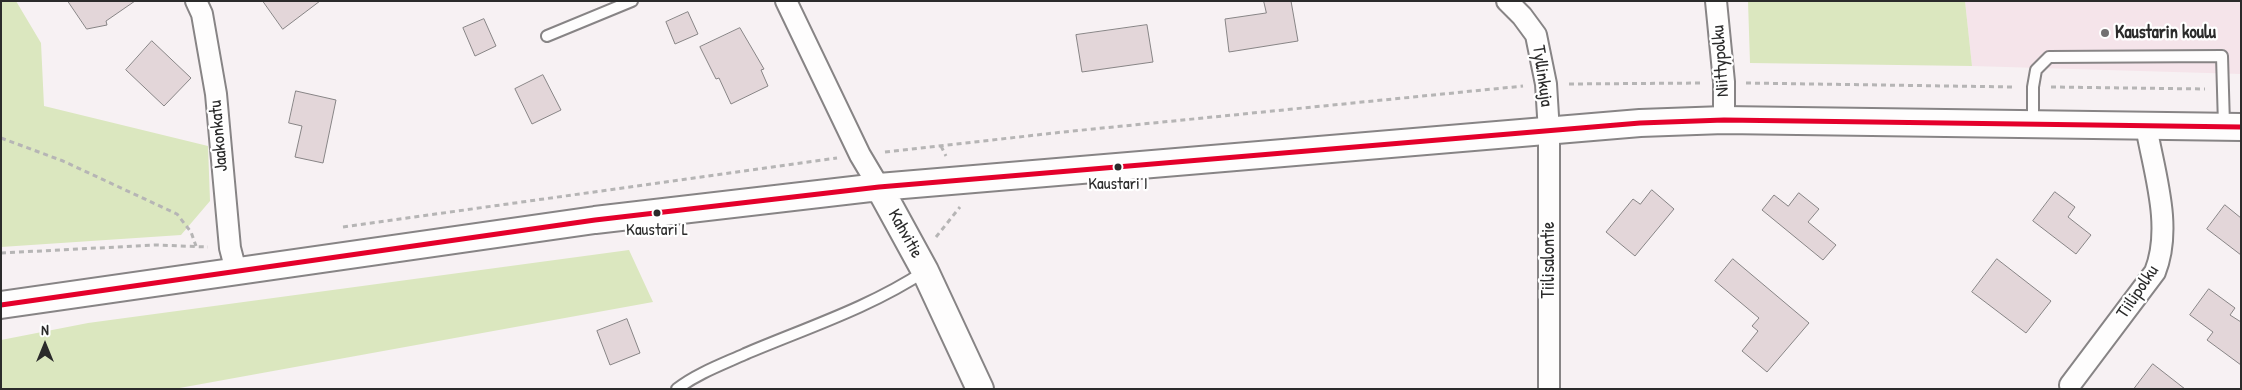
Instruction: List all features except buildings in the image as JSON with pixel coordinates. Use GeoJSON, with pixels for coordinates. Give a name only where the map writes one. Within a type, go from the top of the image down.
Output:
{"type":"FeatureCollection","features":[{"type":"Feature","properties":{"kind":"street","name":"Jaakonkatu"},"geometry":{"type":"LineString","coordinates":[[196,1],[202,14],[216,94],[229,239],[236,271]]}},
{"type":"Feature","properties":{"kind":"street","name":"Kahvitie"},"geometry":{"type":"LineString","coordinates":[[786,1],[860,155],[926,271],[980,389]]}},
{"type":"Feature","properties":{"kind":"street","name":"Tyllinkuja"},"geometry":{"type":"LineString","coordinates":[[1506,1],[1522,16],[1536,35],[1546,84],[1548,132]]}},
{"type":"Feature","properties":{"kind":"street","name":"Niittypolku"},"geometry":{"type":"LineString","coordinates":[[1716,1],[1724,82],[1724,120]]}},
{"type":"Feature","properties":{"kind":"street"},"geometry":{"type":"LineString","coordinates":[[1,305],[595,220],[879,187],[1640,123],[1724,120],[2232,127]]}},
{"type":"Feature","properties":{"kind":"street","name":"Tiilipolku"},"geometry":{"type":"LineString","coordinates":[[2070,385],[2155,272],[2162,255],[2161,214],[2146,126]]}},
{"type":"Feature","properties":{"kind":"street","name":"Tiilisalontie"},"geometry":{"type":"LineString","coordinates":[[1548,132],[1549,389]]}},
{"type":"Feature","properties":{"kind":"lane"},"geometry":{"type":"LineString","coordinates":[[547,36],[632,1]]}},
{"type":"Feature","properties":{"kind":"lane"},"geometry":{"type":"LineString","coordinates":[[2033,125],[2033,87],[2036,70],[2050,58],[2222,56],[2232,127]]}},
{"type":"Feature","properties":{"kind":"lane"},"geometry":{"type":"LineString","coordinates":[[677,389],[726,362],[882,296],[926,271]]}},
{"type":"Feature","properties":{"kind":"path"},"geometry":{"type":"LineString","coordinates":[[1,138],[62,161],[177,214],[191,232],[196,246]]}},
{"type":"Feature","properties":{"kind":"path"},"geometry":{"type":"LineString","coordinates":[[932,242],[960,208],[959,180],[941,146]]}},
{"type":"Feature","properties":{"kind":"shaded area","name":"Kaustarin koulu"},"geometry":{"type":"Polygon","coordinates":[[[1965,1],[2241,1],[2241,74],[1972,66],[1965,1]]]}},
{"type":"Feature","properties":{"kind":"green space"},"geometry":{"type":"Polygon","coordinates":[[[1,1],[16,1],[41,43],[44,106],[208,146],[210,201],[181,235],[1,247],[1,1]]]}},
{"type":"Feature","properties":{"kind":"green space"},"geometry":{"type":"Polygon","coordinates":[[[1748,1],[1965,1],[1972,66],[1750,63],[1748,1]]]}},
{"type":"Feature","properties":{"kind":"green space"},"geometry":{"type":"Polygon","coordinates":[[[629,250],[653,302],[174,389],[1,389],[1,340],[88,323],[629,250]]]}},
{"type":"Feature","properties":{"kind":"transit line"},"geometry":{"type":"LineString","coordinates":[[1,305],[595,220],[879,187],[1640,123],[1724,120],[2241,127]]}},
{"type":"Feature","properties":{"kind":"place","name":"Kaustarin koulu"},"geometry":{"type":"Point","coordinates":[2105,33]}},
{"type":"Feature","properties":{"kind":"place","name":"Kaustari I"},"geometry":{"type":"Point","coordinates":[1118,167]}},
{"type":"Feature","properties":{"kind":"place","name":"Kaustari L"},"geometry":{"type":"Point","coordinates":[657,213]}}]}
